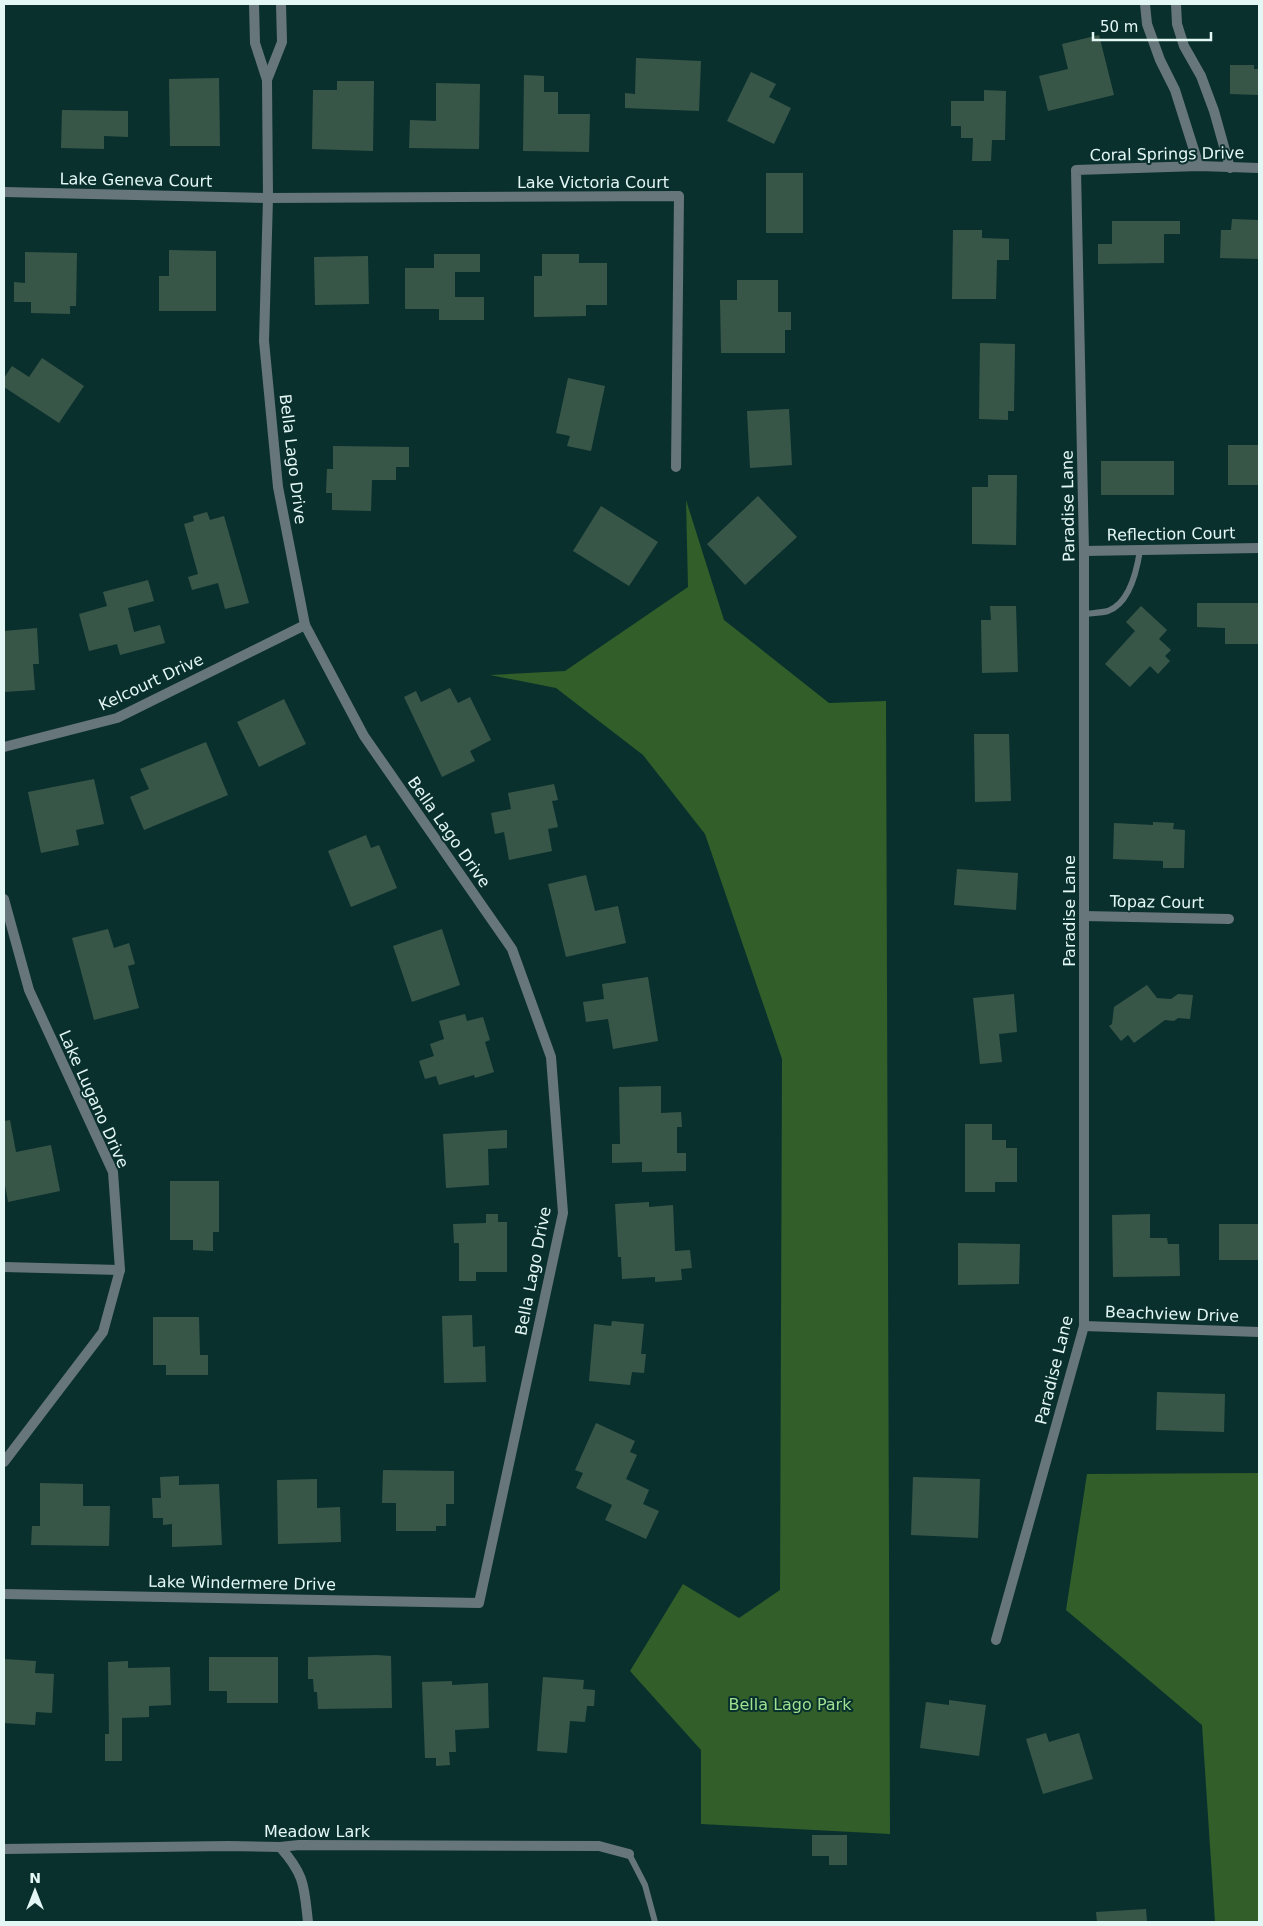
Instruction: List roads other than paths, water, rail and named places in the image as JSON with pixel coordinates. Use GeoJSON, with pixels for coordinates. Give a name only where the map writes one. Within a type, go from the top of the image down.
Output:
{"type":"FeatureCollection","features":[{"type":"Feature","properties":{"kind":"street","name":"Bella Lago Drive"},"geometry":{"type":"LineString","coordinates":[[254,4],[255,43],[267,80],[268,198],[264,341],[278,487],[305,625],[364,736],[512,949],[550,1057],[563,1213],[479,1603]]}},
{"type":"Feature","properties":{"kind":"street","name":"Bella Lago Drive"},"geometry":{"type":"LineString","coordinates":[[267,80],[282,42],[281,4]]}},
{"type":"Feature","properties":{"kind":"street"},"geometry":{"type":"LineString","coordinates":[[1145,4],[1147,24],[1160,60],[1175,90],[1199,166]]}},
{"type":"Feature","properties":{"kind":"street"},"geometry":{"type":"LineString","coordinates":[[1176,4],[1177,24],[1184,46],[1201,76],[1214,111],[1230,168]]}},
{"type":"Feature","properties":{"kind":"street","name":"Coral Springs Drive"},"geometry":{"type":"LineString","coordinates":[[1076,170],[1199,166],[1259,168]]}},
{"type":"Feature","properties":{"kind":"street","name":"Paradise Lane"},"geometry":{"type":"LineString","coordinates":[[996,1640],[1084,1326],[1084,551],[1076,170]]}},
{"type":"Feature","properties":{"kind":"street","name":"Lake Geneva Court"},"geometry":{"type":"LineString","coordinates":[[4,192],[268,198]]}},
{"type":"Feature","properties":{"kind":"street","name":"Lake Victoria Court"},"geometry":{"type":"LineString","coordinates":[[268,198],[678,196],[676,466]]}},
{"type":"Feature","properties":{"kind":"street","name":"Reflection Court"},"geometry":{"type":"LineString","coordinates":[[1084,551],[1259,548]]}},
{"type":"Feature","properties":{"kind":"street","name":"Kelcourt Drive"},"geometry":{"type":"LineString","coordinates":[[4,747],[118,718],[305,625]]}},
{"type":"Feature","properties":{"kind":"street","name":"Lake Lugano Drive"},"geometry":{"type":"LineString","coordinates":[[4,899],[29,990],[113,1172],[120,1270],[103,1332],[4,1462]]}},
{"type":"Feature","properties":{"kind":"street","name":"Topaz Court"},"geometry":{"type":"LineString","coordinates":[[1084,916],[1230,919]]}},
{"type":"Feature","properties":{"kind":"street"},"geometry":{"type":"LineString","coordinates":[[4,1267],[120,1270]]}},
{"type":"Feature","properties":{"kind":"street","name":"Beachview Drive"},"geometry":{"type":"LineString","coordinates":[[1084,1326],[1259,1332]]}},
{"type":"Feature","properties":{"kind":"street","name":"Lake Windermere Drive"},"geometry":{"type":"LineString","coordinates":[[4,1594],[479,1603]]}},
{"type":"Feature","properties":{"kind":"street","name":"Meadow Lark"},"geometry":{"type":"LineString","coordinates":[[4,1849],[280,1847],[299,1845],[599,1846],[629,1854]]}},
{"type":"Feature","properties":{"kind":"street"},"geometry":{"type":"LineString","coordinates":[[280,1847],[299,1870],[304,1886],[308,1922]]}},
{"type":"Feature","properties":{"kind":"lane"},"geometry":{"type":"LineString","coordinates":[[1084,614],[1109,611],[1120,602],[1131,587],[1137,570],[1140,550]]}},
{"type":"Feature","properties":{"kind":"lane"},"geometry":{"type":"LineString","coordinates":[[629,1854],[645,1886],[655,1922]]}},
{"type":"Feature","properties":{"kind":"park label","name":"Bella Lago Park"},"geometry":{"type":"Point","coordinates":[790,1704]}}]}
